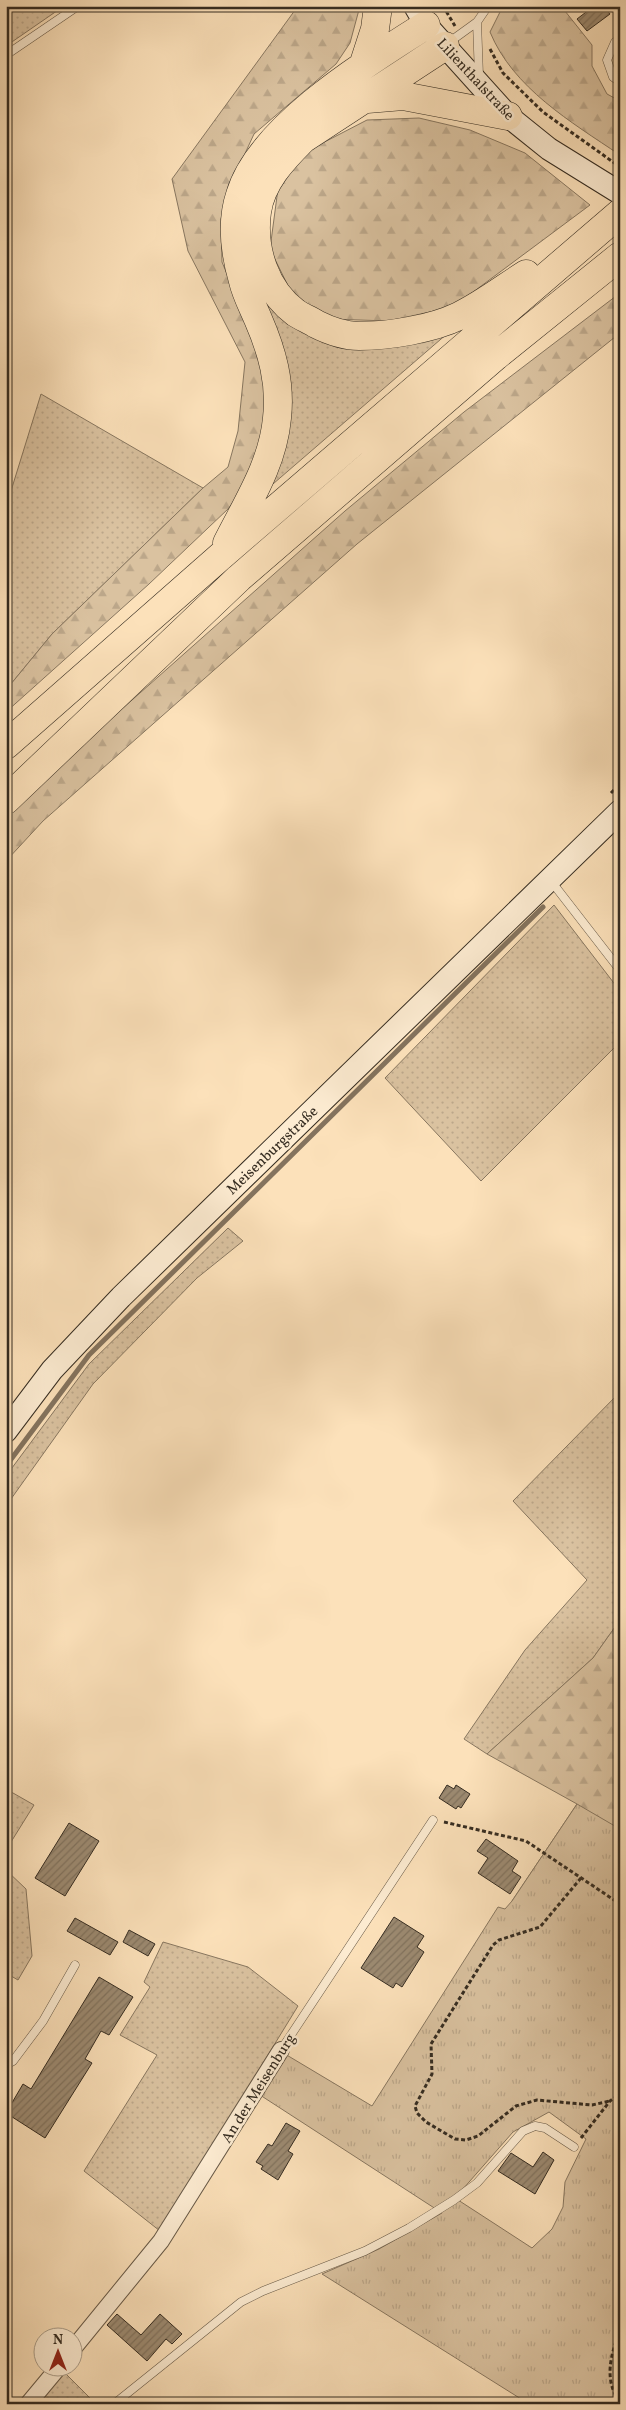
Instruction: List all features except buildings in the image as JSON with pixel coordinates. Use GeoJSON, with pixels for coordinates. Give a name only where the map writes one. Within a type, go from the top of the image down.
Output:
{"type":"FeatureCollection","features":[{"type":"Feature","properties":{"kind":"highway"},"geometry":{"type":"LineString","coordinates":[[363,66],[375,29],[378,6]]}},
{"type":"Feature","properties":{"kind":"highway"},"geometry":{"type":"LineString","coordinates":[[221,556],[264,472],[273,446],[277,419],[278,393],[275,365],[243,283],[237,254],[235,222],[240,195],[251,171],[266,146],[292,121],[428,12]]}},
{"type":"Feature","properties":{"kind":"highway"},"geometry":{"type":"LineString","coordinates":[[452,40],[303,139],[283,158],[268,180],[257,210],[256,238],[260,262],[273,289],[296,313],[326,329],[357,336],[392,335],[459,317],[613,218]]}},
{"type":"Feature","properties":{"kind":"highway"},"geometry":{"type":"LineString","coordinates":[[363,100],[402,96],[508,116]]}},
{"type":"Feature","properties":{"kind":"highway"},"geometry":{"type":"LineString","coordinates":[[6,746],[221,556],[613,218]]}},
{"type":"Feature","properties":{"kind":"highway"},"geometry":{"type":"LineString","coordinates":[[6,800],[239,578],[496,356],[620,256]]}},
{"type":"Feature","properties":{"kind":"main road","name":"Lilienthalstraße"},"geometry":{"type":"LineString","coordinates":[[428,12],[452,40],[480,86],[508,116],[549,150],[620,193]]}},
{"type":"Feature","properties":{"kind":"main road","name":"Meisenburgstraße"},"geometry":{"type":"LineString","coordinates":[[6,1431],[52,1370],[120,1297],[620,811]]}},
{"type":"Feature","properties":{"kind":"street","name":"An der Meisenburg"},"geometry":{"type":"LineString","coordinates":[[82,2338],[161,2241],[281,2050]]}},
{"type":"Feature","properties":{"kind":"street"},"geometry":{"type":"LineString","coordinates":[[28,2404],[50,2378]]}},
{"type":"Feature","properties":{"kind":"lane"},"geometry":{"type":"LineString","coordinates":[[6,55],[78,6]]}},
{"type":"Feature","properties":{"kind":"lane"},"geometry":{"type":"LineString","coordinates":[[452,40],[477,22],[488,6]]}},
{"type":"Feature","properties":{"kind":"lane"},"geometry":{"type":"LineString","coordinates":[[477,22],[480,86]]}},
{"type":"Feature","properties":{"kind":"lane"},"geometry":{"type":"LineString","coordinates":[[620,39],[615,42],[607,60],[613,76],[620,82]]}},
{"type":"Feature","properties":{"kind":"lane"},"geometry":{"type":"LineString","coordinates":[[550,880],[620,970]]}},
{"type":"Feature","properties":{"kind":"lane","name":"An der Meisenburg"},"geometry":{"type":"LineString","coordinates":[[281,2050],[433,1820]]}},
{"type":"Feature","properties":{"kind":"lane"},"geometry":{"type":"LineString","coordinates":[[6,2065],[13,2061],[43,2021],[75,1965]]}},
{"type":"Feature","properties":{"kind":"lane"},"geometry":{"type":"LineString","coordinates":[[114,2404],[241,2302],[263,2291],[365,2251],[409,2228],[454,2200],[477,2183],[523,2131],[535,2126],[545,2128],[574,2147]]}},
{"type":"Feature","properties":{"kind":"path","name":"Lilienthalstraße"},"geometry":{"type":"LineString","coordinates":[[428,12],[452,40]]}},
{"type":"Feature","properties":{"kind":"path","name":"Lilienthalstraße"},"geometry":{"type":"LineString","coordinates":[[478,44],[488,45],[503,72],[544,112],[607,160],[620,167]]}},
{"type":"Feature","properties":{"kind":"path"},"geometry":{"type":"LineString","coordinates":[[433,1820],[526,1841],[620,1904]]}},
{"type":"Feature","properties":{"kind":"path"},"geometry":{"type":"LineString","coordinates":[[581,1878],[540,1927],[500,1940],[493,1945],[430,2044],[432,2074],[415,2106],[417,2113],[426,2122],[455,2140],[466,2140],[478,2136],[516,2106],[537,2100],[592,2105],[610,2101]]}},
{"type":"Feature","properties":{"kind":"path"},"geometry":{"type":"LineString","coordinates":[[574,2147],[610,2101],[620,2094]]}},
{"type":"Feature","properties":{"kind":"path"},"geometry":{"type":"LineString","coordinates":[[620,2329],[610,2360],[609,2372],[610,2383],[620,2404]]}},
{"type":"Feature","properties":{"kind":"green space"},"geometry":{"type":"Polygon","coordinates":[[[20,6],[64,6],[6,46],[6,14],[20,6]]]}},
{"type":"Feature","properties":{"kind":"green space"},"geometry":{"type":"Polygon","coordinates":[[[298,6],[360,6],[350,43],[336,64],[254,134],[230,186],[221,219],[222,262],[264,363],[267,426],[256,472],[228,509],[149,584],[6,712],[6,690],[52,634],[203,488],[228,467],[238,431],[245,362],[188,251],[172,179],[298,6]]]}},
{"type":"Feature","properties":{"kind":"green space"},"geometry":{"type":"Polygon","coordinates":[[[503,6],[561,6],[592,45],[592,66],[607,94],[620,101],[620,155],[582,130],[545,102],[513,70],[500,52],[490,32],[503,6]]]}},
{"type":"Feature","properties":{"kind":"green space"},"geometry":{"type":"Polygon","coordinates":[[[419,118],[470,130],[525,153],[590,205],[453,307],[388,321],[331,319],[292,294],[270,249],[279,181],[311,149],[367,120],[419,118]]]}},
{"type":"Feature","properties":{"kind":"green space"},"geometry":{"type":"Polygon","coordinates":[[[620,293],[620,333],[357,544],[43,821],[6,861],[6,819],[87,740],[345,511],[464,412],[620,293]]]}},
{"type":"Feature","properties":{"kind":"green space"},"geometry":{"type":"Polygon","coordinates":[[[264,298],[294,324],[448,333],[266,490],[282,348],[264,298]]]}},
{"type":"Feature","properties":{"kind":"green space"},"geometry":{"type":"Polygon","coordinates":[[[41,394],[203,488],[52,634],[6,690],[6,507],[41,394]]]}},
{"type":"Feature","properties":{"kind":"green space"},"geometry":{"type":"Polygon","coordinates":[[[554,905],[620,991],[620,1042],[481,1181],[385,1078],[554,905]]]}},
{"type":"Feature","properties":{"kind":"green space"},"geometry":{"type":"Polygon","coordinates":[[[228,1228],[243,1241],[197,1278],[93,1384],[6,1506],[6,1476],[89,1364],[228,1228]]]}},
{"type":"Feature","properties":{"kind":"green space"},"geometry":{"type":"Polygon","coordinates":[[[620,1392],[620,1620],[593,1658],[487,1754],[464,1739],[525,1650],[587,1580],[513,1501],[620,1392]]]}},
{"type":"Feature","properties":{"kind":"green space"},"geometry":{"type":"Polygon","coordinates":[[[620,1620],[620,1955],[512,1901],[577,1804],[487,1754],[593,1658],[620,1620]]]}},
{"type":"Feature","properties":{"kind":"green space"},"geometry":{"type":"Polygon","coordinates":[[[6,1789],[34,1805],[6,1850],[6,1789]]]}},
{"type":"Feature","properties":{"kind":"green space"},"geometry":{"type":"Polygon","coordinates":[[[577,1804],[620,1829],[620,2404],[529,2404],[322,2274],[379,2249],[442,2213],[260,2095],[285,2054],[372,2106],[498,1907],[505,1909],[577,1804]],[[549,2112],[513,2132],[455,2198],[532,2248],[552,2229],[563,2207],[565,2182],[586,2139],[549,2112]]]}},
{"type":"Feature","properties":{"kind":"green space"},"geometry":{"type":"Polygon","coordinates":[[[6,1870],[26,1889],[32,1956],[18,1980],[6,1973],[6,1870]]]}},
{"type":"Feature","properties":{"kind":"green space"},"geometry":{"type":"Polygon","coordinates":[[[163,1942],[248,1967],[298,2006],[160,2231],[84,2171],[157,2055],[120,2035],[150,1987],[144,1982],[163,1942]]]}},
{"type":"Feature","properties":{"kind":"green space"},"geometry":{"type":"Polygon","coordinates":[[[55,2378],[70,2378],[96,2404],[34,2404],[55,2378]]]}},
{"type":"Feature","properties":{"kind":"waterway"},"geometry":{"type":"LineString","coordinates":[[6,1466],[89,1355],[543,907]]}}]}
